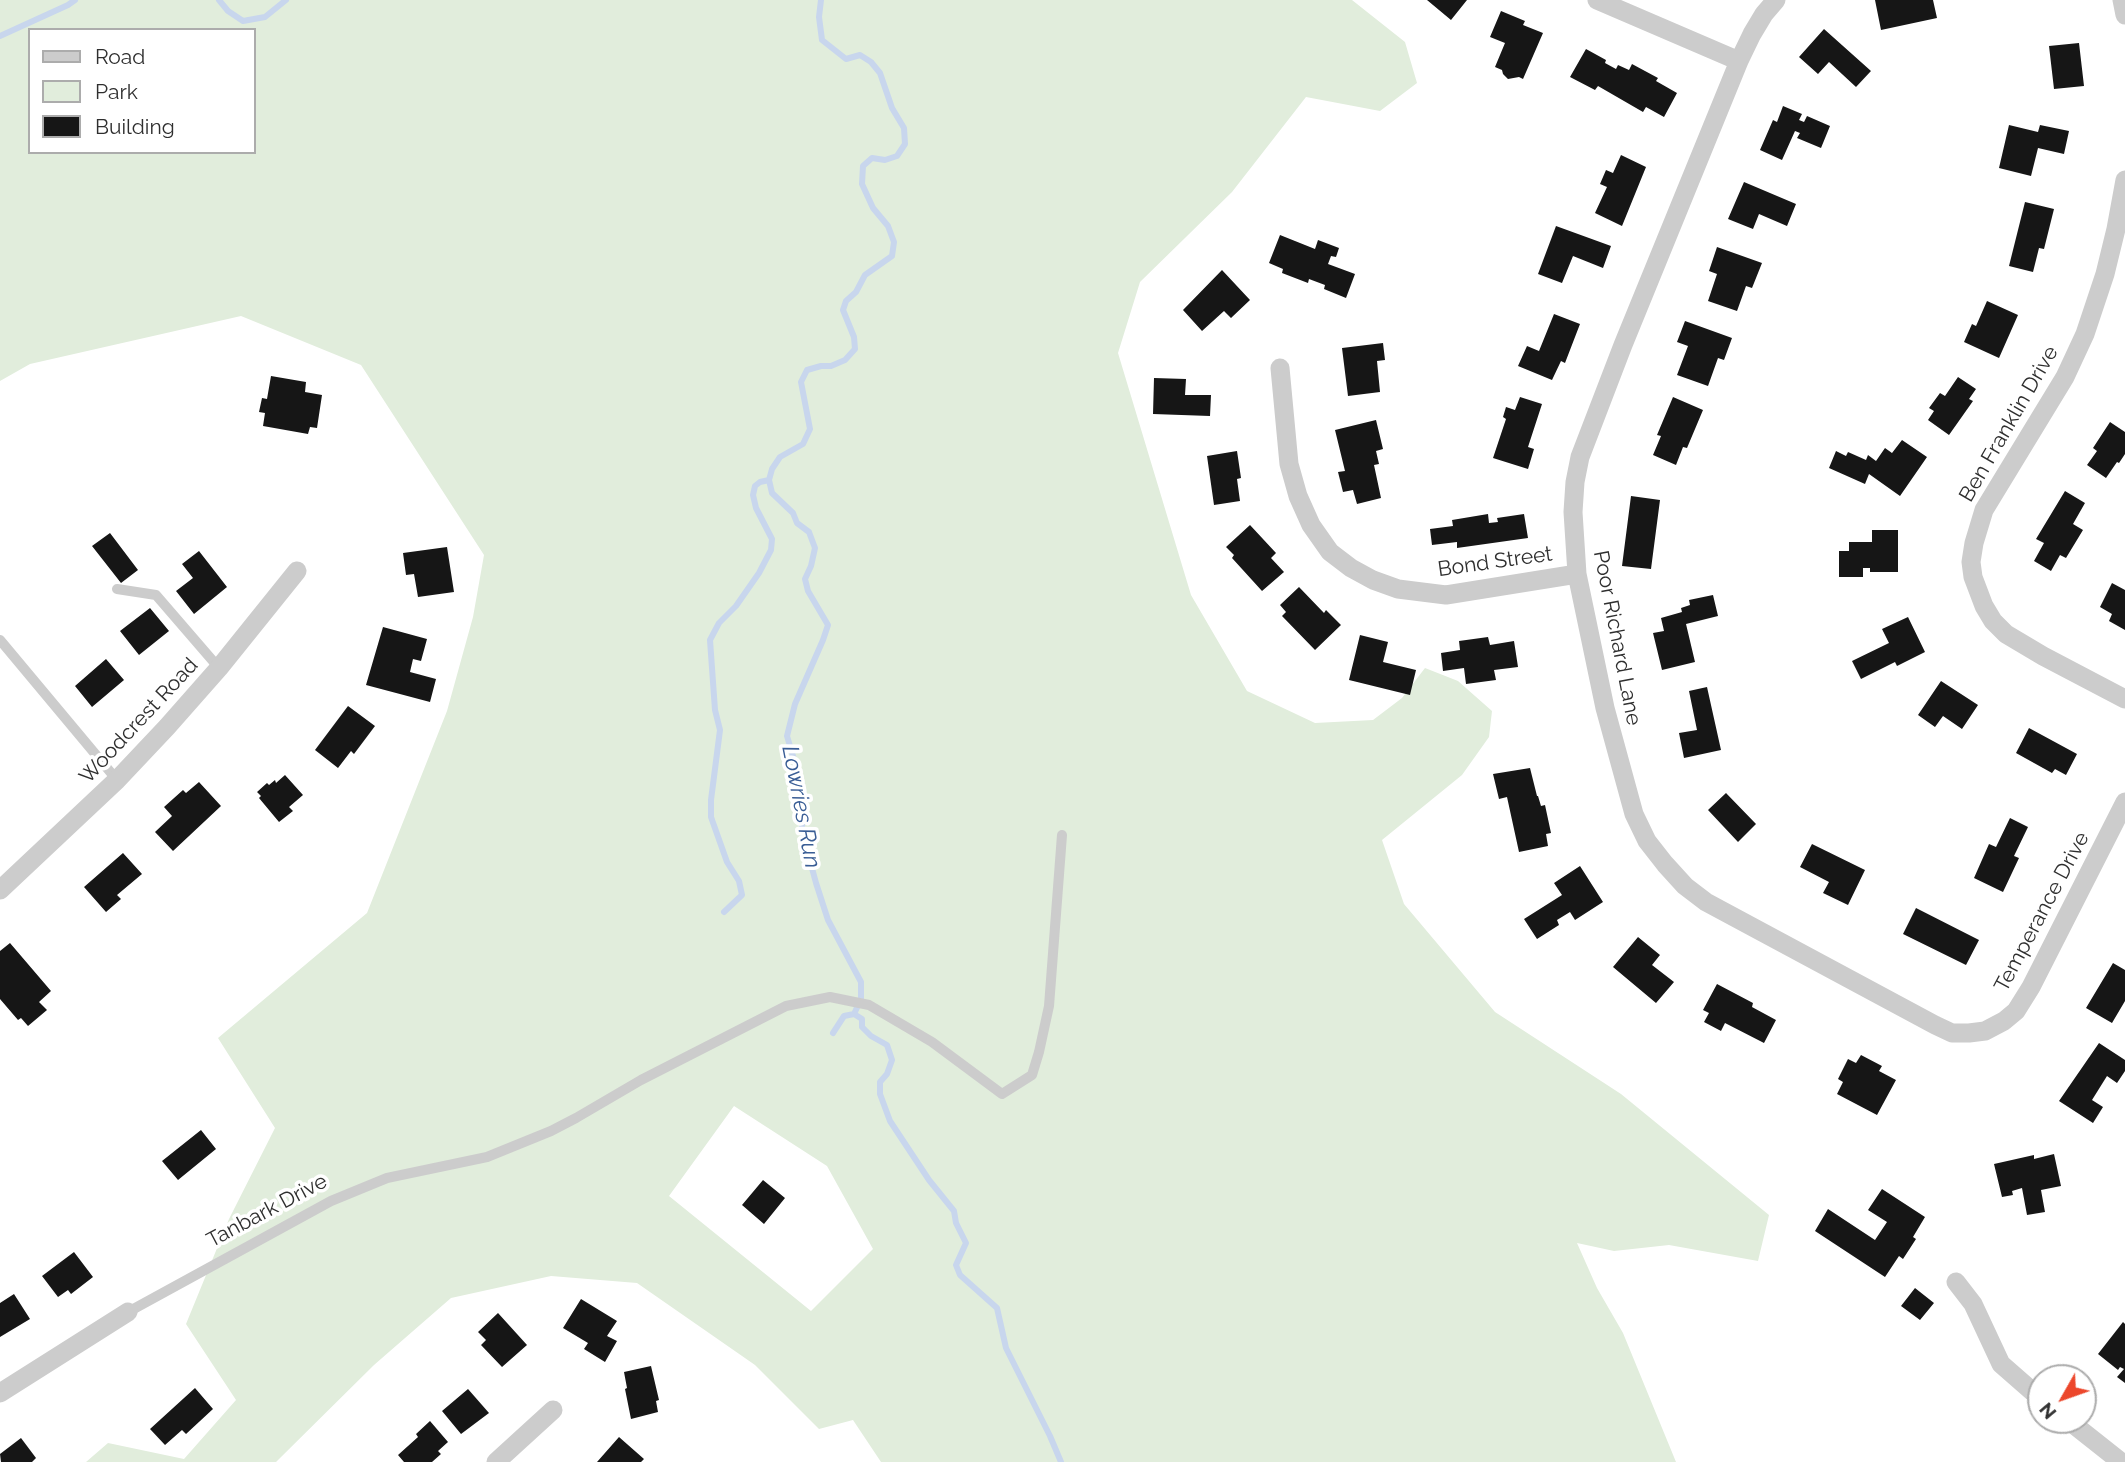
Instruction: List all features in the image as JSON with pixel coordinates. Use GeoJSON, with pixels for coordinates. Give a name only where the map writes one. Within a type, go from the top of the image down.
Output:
{"type":"FeatureCollection","features":[{"type":"Feature","properties":{"kind":"street"},"geometry":{"type":"LineString","coordinates":[[1597,0],[1739,61]]}},
{"type":"Feature","properties":{"kind":"street","name":"Poor Richard Lane"},"geometry":{"type":"LineString","coordinates":[[1776,0],[1764,14],[1739,61],[1580,457],[1573,512],[1577,574],[1605,708],[1634,814],[1647,841],[1665,864],[1685,886],[1706,902],[1935,1025],[1952,1033],[1985,1031]]}},
{"type":"Feature","properties":{"kind":"street"},"geometry":{"type":"LineString","coordinates":[[2122,0],[2125,15]]}},
{"type":"Feature","properties":{"kind":"street","name":"Ben Franklin Drive"},"geometry":{"type":"LineString","coordinates":[[2125,180],[2108,262],[2085,334],[2065,377],[1984,510],[1971,562],[1973,577],[1984,606],[1993,621],[2006,634],[2125,699]]}},
{"type":"Feature","properties":{"kind":"street","name":"Bond Street"},"geometry":{"type":"LineString","coordinates":[[1280,368],[1289,464],[1298,496],[1311,525],[1330,552],[1351,568],[1398,589],[1446,595],[1577,574]]}},
{"type":"Feature","properties":{"kind":"street","name":"Woodcrest Road"},"geometry":{"type":"LineString","coordinates":[[0,890],[117,780],[219,668],[297,571]]}},
{"type":"Feature","properties":{"kind":"street","name":"Temperance Drive"},"geometry":{"type":"LineString","coordinates":[[1985,1031],[2004,1021],[2021,1003],[2125,802]]}},
{"type":"Feature","properties":{"kind":"street"},"geometry":{"type":"LineString","coordinates":[[1956,1282],[1973,1304],[2001,1364],[2027,1387]]}},
{"type":"Feature","properties":{"kind":"street","name":"Tanbark Drive"},"geometry":{"type":"LineString","coordinates":[[0,1393],[128,1312]]}},
{"type":"Feature","properties":{"kind":"street"},"geometry":{"type":"LineString","coordinates":[[496,1462],[553,1410]]}},
{"type":"Feature","properties":{"kind":"street"},"geometry":{"type":"LineString","coordinates":[[2086,1434],[2121,1462]]}},
{"type":"Feature","properties":{"kind":"lane"},"geometry":{"type":"LineString","coordinates":[[117,589],[156,595],[219,668]]}},
{"type":"Feature","properties":{"kind":"lane"},"geometry":{"type":"LineString","coordinates":[[0,640],[117,780]]}},
{"type":"Feature","properties":{"kind":"lane","name":"Tanbark Drive"},"geometry":{"type":"LineString","coordinates":[[128,1312],[331,1201],[387,1178],[486,1157],[576,1118],[641,1080],[786,1006],[830,997],[869,1005],[912,1029],[1002,1094],[1032,1075],[1039,1052],[1049,1006],[1062,835]]}},
{"type":"Feature","properties":{"kind":"green space"},"geometry":{"type":"Polygon","coordinates":[[[0,0],[1352,0],[1405,42],[1417,83],[1380,111],[1306,97],[1232,192],[1140,282],[1118,353],[1191,595],[1247,691],[1315,723],[1373,720],[1402,698],[1425,668],[1458,681],[1492,711],[1489,737],[1462,775],[1382,840],[1404,904],[1495,1012],[1621,1094],[1769,1215],[1758,1261],[1669,1245],[1614,1251],[1577,1243],[1597,1288],[1623,1333],[1676,1462],[881,1462],[853,1420],[819,1429],[755,1365],[637,1283],[551,1276],[451,1298],[374,1365],[276,1462],[86,1462],[108,1443],[184,1459],[236,1400],[186,1324],[229,1219],[275,1128],[218,1038],[367,913],[447,711],[473,617],[484,555],[361,365],[241,316],[30,364],[0,381],[0,0]],[[734,1106],[669,1196],[811,1311],[873,1249],[827,1166],[734,1106]]]}},
{"type":"Feature","properties":{"kind":"building"},"geometry":{"type":"Polygon","coordinates":[[[1427,0],[1467,0],[1451,20],[1427,0]]]}},
{"type":"Feature","properties":{"kind":"building"},"geometry":{"type":"Polygon","coordinates":[[[1875,0],[1933,0],[1937,18],[1881,30],[1875,0]]]}},
{"type":"Feature","properties":{"kind":"building"},"geometry":{"type":"Polygon","coordinates":[[[1501,11],[1525,21],[1523,25],[1543,33],[1523,79],[1508,79],[1502,70],[1495,67],[1505,43],[1490,37],[1501,11]]]}},
{"type":"Feature","properties":{"kind":"building"},"geometry":{"type":"Polygon","coordinates":[[[1824,29],[1871,71],[1856,87],[1829,62],[1818,74],[1799,57],[1824,29]]]}},
{"type":"Feature","properties":{"kind":"building"},"geometry":{"type":"Polygon","coordinates":[[[2079,43],[2084,86],[2054,89],[2049,46],[2079,43]]]}},
{"type":"Feature","properties":{"kind":"building"},"geometry":{"type":"Polygon","coordinates":[[[1586,49],[1616,69],[1618,65],[1629,70],[1632,64],[1658,78],[1656,81],[1677,93],[1664,117],[1646,107],[1643,112],[1598,86],[1595,90],[1570,77],[1586,49]]]}},
{"type":"Feature","properties":{"kind":"building"},"geometry":{"type":"Polygon","coordinates":[[[1783,106],[1802,114],[1799,120],[1804,122],[1807,116],[1830,126],[1821,148],[1797,138],[1800,133],[1795,131],[1782,160],[1760,150],[1773,120],[1777,122],[1783,106]]]}},
{"type":"Feature","properties":{"kind":"building"},"geometry":{"type":"Polygon","coordinates":[[[2009,125],[2038,132],[2040,125],[2069,131],[2064,154],[2038,148],[2031,176],[1999,168],[2009,125]]]}},
{"type":"Feature","properties":{"kind":"building"},"geometry":{"type":"Polygon","coordinates":[[[1621,155],[1646,167],[1622,226],[1595,213],[1607,187],[1600,184],[1606,170],[1613,173],[1621,155]]]}},
{"type":"Feature","properties":{"kind":"building"},"geometry":{"type":"Polygon","coordinates":[[[1744,182],[1796,204],[1787,226],[1759,214],[1753,229],[1728,219],[1744,182]]]}},
{"type":"Feature","properties":{"kind":"building"},"geometry":{"type":"Polygon","coordinates":[[[2025,202],[2054,209],[2044,249],[2039,248],[2033,272],[2009,266],[2025,202]]]}},
{"type":"Feature","properties":{"kind":"building"},"geometry":{"type":"Polygon","coordinates":[[[1556,226],[1611,246],[1603,268],[1573,256],[1562,283],[1538,274],[1556,226]]]}},
{"type":"Feature","properties":{"kind":"building"},"geometry":{"type":"Polygon","coordinates":[[[1280,235],[1315,249],[1318,240],[1339,248],[1336,257],[1331,256],[1328,264],[1355,274],[1346,298],[1324,289],[1325,285],[1309,279],[1308,283],[1282,273],[1283,269],[1269,263],[1280,235]]]}},
{"type":"Feature","properties":{"kind":"building"},"geometry":{"type":"Polygon","coordinates":[[[1717,247],[1762,263],[1752,288],[1746,286],[1737,311],[1708,301],[1717,274],[1709,271],[1717,247]]]}},
{"type":"Feature","properties":{"kind":"building"},"geometry":{"type":"Polygon","coordinates":[[[1222,270],[1250,300],[1231,318],[1224,311],[1202,331],[1183,310],[1222,270]]]}},
{"type":"Feature","properties":{"kind":"building"},"geometry":{"type":"Polygon","coordinates":[[[1987,301],[2018,315],[1999,358],[1964,342],[1972,324],[1976,326],[1987,301]]]}},
{"type":"Feature","properties":{"kind":"building"},"geometry":{"type":"Polygon","coordinates":[[[1554,314],[1580,324],[1565,363],[1561,361],[1552,380],[1518,366],[1527,346],[1539,351],[1554,314]]]}},
{"type":"Feature","properties":{"kind":"building"},"geometry":{"type":"Polygon","coordinates":[[[1685,321],[1732,338],[1724,360],[1718,358],[1708,386],[1677,375],[1688,346],[1677,342],[1685,321]]]}},
{"type":"Feature","properties":{"kind":"building"},"geometry":{"type":"Polygon","coordinates":[[[1383,343],[1385,360],[1377,361],[1380,392],[1348,396],[1342,348],[1383,343]]]}},
{"type":"Feature","properties":{"kind":"building"},"geometry":{"type":"Polygon","coordinates":[[[271,376],[306,382],[305,392],[322,395],[317,428],[310,427],[308,434],[263,426],[265,413],[259,412],[262,398],[267,399],[271,376]]]}},
{"type":"Feature","properties":{"kind":"building"},"geometry":{"type":"Polygon","coordinates":[[[1958,377],[1976,389],[1969,399],[1973,401],[1949,435],[1928,420],[1934,411],[1929,408],[1940,393],[1945,396],[1958,377]]]}},
{"type":"Feature","properties":{"kind":"building"},"geometry":{"type":"Polygon","coordinates":[[[1154,378],[1186,379],[1185,395],[1211,395],[1210,416],[1153,414],[1154,378]]]}},
{"type":"Feature","properties":{"kind":"building"},"geometry":{"type":"Polygon","coordinates":[[[1520,397],[1542,404],[1528,447],[1534,449],[1528,469],[1493,458],[1506,419],[1503,417],[1506,407],[1515,410],[1520,397]]]}},
{"type":"Feature","properties":{"kind":"building"},"geometry":{"type":"Polygon","coordinates":[[[1673,397],[1703,410],[1687,448],[1683,447],[1676,465],[1653,455],[1661,436],[1657,435],[1673,397]]]}},
{"type":"Feature","properties":{"kind":"building"},"geometry":{"type":"Polygon","coordinates":[[[1376,420],[1383,449],[1376,451],[1379,464],[1374,465],[1381,498],[1357,504],[1353,490],[1343,492],[1338,472],[1345,471],[1335,430],[1376,420]]]}},
{"type":"Feature","properties":{"kind":"building"},"geometry":{"type":"Polygon","coordinates":[[[2110,422],[2125,432],[2125,454],[2106,478],[2087,465],[2097,451],[2093,448],[2110,422]]]}},
{"type":"Feature","properties":{"kind":"building"},"geometry":{"type":"Polygon","coordinates":[[[1902,440],[1927,457],[1900,496],[1869,474],[1865,484],[1829,468],[1836,451],[1846,456],[1848,452],[1866,460],[1868,455],[1876,461],[1885,448],[1892,453],[1902,440]]]}},
{"type":"Feature","properties":{"kind":"building"},"geometry":{"type":"Polygon","coordinates":[[[1237,451],[1241,478],[1237,479],[1240,501],[1214,505],[1207,456],[1237,451]]]}},
{"type":"Feature","properties":{"kind":"building"},"geometry":{"type":"Polygon","coordinates":[[[2065,491],[2085,503],[2073,524],[2083,530],[2066,558],[2060,555],[2051,571],[2034,561],[2044,543],[2036,539],[2065,491]]]}},
{"type":"Feature","properties":{"kind":"building"},"geometry":{"type":"Polygon","coordinates":[[[1631,496],[1660,500],[1651,569],[1622,566],[1631,496]]]}},
{"type":"Feature","properties":{"kind":"building"},"geometry":{"type":"Polygon","coordinates":[[[1488,514],[1489,523],[1498,522],[1497,518],[1524,514],[1528,538],[1457,548],[1457,542],[1432,545],[1430,529],[1453,526],[1452,520],[1488,514]]]}},
{"type":"Feature","properties":{"kind":"building"},"geometry":{"type":"Polygon","coordinates":[[[1250,525],[1276,553],[1271,558],[1284,572],[1262,591],[1232,558],[1234,555],[1226,547],[1250,525]]]}},
{"type":"Feature","properties":{"kind":"building"},"geometry":{"type":"Polygon","coordinates":[[[1872,530],[1898,530],[1898,572],[1870,572],[1870,568],[1863,568],[1863,577],[1839,577],[1839,551],[1849,551],[1849,542],[1872,542],[1872,530]]]}},
{"type":"Feature","properties":{"kind":"building"},"geometry":{"type":"Polygon","coordinates":[[[110,533],[138,570],[121,583],[92,546],[110,533]]]}},
{"type":"Feature","properties":{"kind":"building"},"geometry":{"type":"Polygon","coordinates":[[[447,547],[454,592],[418,597],[414,574],[406,575],[403,553],[447,547]]]}},
{"type":"Feature","properties":{"kind":"building"},"geometry":{"type":"Polygon","coordinates":[[[199,551],[227,587],[194,614],[176,591],[193,578],[182,564],[199,551]]]}},
{"type":"Feature","properties":{"kind":"building"},"geometry":{"type":"Polygon","coordinates":[[[2112,583],[2125,590],[2125,630],[2109,621],[2112,614],[2100,607],[2112,583]]]}},
{"type":"Feature","properties":{"kind":"building"},"geometry":{"type":"Polygon","coordinates":[[[1299,587],[1324,613],[1326,610],[1341,625],[1315,650],[1282,616],[1286,612],[1280,605],[1299,587]]]}},
{"type":"Feature","properties":{"kind":"building"},"geometry":{"type":"Polygon","coordinates":[[[1713,595],[1718,616],[1686,624],[1695,662],[1662,670],[1653,633],[1664,631],[1661,618],[1682,612],[1681,608],[1690,605],[1689,600],[1713,595]]]}},
{"type":"Feature","properties":{"kind":"building"},"geometry":{"type":"Polygon","coordinates":[[[150,608],[169,631],[139,655],[120,631],[150,608]]]}},
{"type":"Feature","properties":{"kind":"building"},"geometry":{"type":"Polygon","coordinates":[[[1908,617],[1925,652],[1897,666],[1895,662],[1861,679],[1852,661],[1889,643],[1882,629],[1908,617]]]}},
{"type":"Feature","properties":{"kind":"building"},"geometry":{"type":"Polygon","coordinates":[[[383,627],[427,639],[421,661],[413,659],[410,672],[436,679],[430,702],[366,685],[383,627]]]}},
{"type":"Feature","properties":{"kind":"building"},"geometry":{"type":"Polygon","coordinates":[[[1360,635],[1388,642],[1383,662],[1416,670],[1410,695],[1349,680],[1360,635]]]}},
{"type":"Feature","properties":{"kind":"building"},"geometry":{"type":"Polygon","coordinates":[[[1488,637],[1490,645],[1514,641],[1518,667],[1494,670],[1496,680],[1466,684],[1464,668],[1443,671],[1441,653],[1460,650],[1459,641],[1488,637]]]}},
{"type":"Feature","properties":{"kind":"building"},"geometry":{"type":"Polygon","coordinates":[[[106,659],[124,680],[92,707],[75,686],[106,659]]]}},
{"type":"Feature","properties":{"kind":"building"},"geometry":{"type":"Polygon","coordinates":[[[1941,681],[1978,705],[1962,729],[1943,716],[1935,727],[1918,715],[1941,681]]]}},
{"type":"Feature","properties":{"kind":"building"},"geometry":{"type":"Polygon","coordinates":[[[1707,687],[1721,750],[1684,758],[1679,733],[1697,730],[1689,691],[1707,687]]]}},
{"type":"Feature","properties":{"kind":"building"},"geometry":{"type":"Polygon","coordinates":[[[348,706],[375,726],[354,754],[351,751],[338,768],[315,750],[348,706]]]}},
{"type":"Feature","properties":{"kind":"building"},"geometry":{"type":"Polygon","coordinates":[[[2029,728],[2077,754],[2066,775],[2055,769],[2052,773],[2016,753],[2029,728]]]}},
{"type":"Feature","properties":{"kind":"building"},"geometry":{"type":"Polygon","coordinates":[[[1530,768],[1541,806],[1545,805],[1551,833],[1546,834],[1548,846],[1519,852],[1507,797],[1499,799],[1493,774],[1530,768]]]}},
{"type":"Feature","properties":{"kind":"building"},"geometry":{"type":"Polygon","coordinates":[[[285,775],[303,795],[289,807],[293,811],[279,822],[257,792],[267,783],[269,785],[275,780],[276,783],[285,775]]]}},
{"type":"Feature","properties":{"kind":"building"},"geometry":{"type":"Polygon","coordinates":[[[199,782],[221,806],[173,851],[155,832],[172,816],[164,807],[183,790],[186,793],[199,782]]]}},
{"type":"Feature","properties":{"kind":"building"},"geometry":{"type":"Polygon","coordinates":[[[1726,793],[1756,824],[1738,842],[1708,810],[1726,793]]]}},
{"type":"Feature","properties":{"kind":"building"},"geometry":{"type":"Polygon","coordinates":[[[2010,818],[2028,827],[2014,856],[2019,858],[2003,892],[1974,878],[1989,844],[1996,847],[2010,818]]]}},
{"type":"Feature","properties":{"kind":"building"},"geometry":{"type":"Polygon","coordinates":[[[1812,844],[1865,870],[1848,905],[1823,893],[1829,882],[1800,867],[1812,844]]]}},
{"type":"Feature","properties":{"kind":"building"},"geometry":{"type":"Polygon","coordinates":[[[123,853],[142,874],[117,895],[121,899],[106,912],[84,887],[123,853]]]}},
{"type":"Feature","properties":{"kind":"building"},"geometry":{"type":"Polygon","coordinates":[[[1580,866],[1603,902],[1575,920],[1570,912],[1557,920],[1559,925],[1537,939],[1524,919],[1562,895],[1554,883],[1580,866]]]}},
{"type":"Feature","properties":{"kind":"building"},"geometry":{"type":"Polygon","coordinates":[[[1916,908],[1979,940],[1966,965],[1903,934],[1916,908]]]}},
{"type":"Feature","properties":{"kind":"building"},"geometry":{"type":"Polygon","coordinates":[[[1638,937],[1660,955],[1652,965],[1674,982],[1656,1003],[1613,967],[1638,937]]]}},
{"type":"Feature","properties":{"kind":"building"},"geometry":{"type":"Polygon","coordinates":[[[10,943],[51,991],[39,1002],[47,1010],[28,1026],[21,1018],[18,1020],[0,999],[0,951],[10,943]]]}},
{"type":"Feature","properties":{"kind":"building"},"geometry":{"type":"Polygon","coordinates":[[[2113,963],[2125,970],[2125,1001],[2112,1023],[2086,1008],[2113,963]]]}},
{"type":"Feature","properties":{"kind":"building"},"geometry":{"type":"Polygon","coordinates":[[[1717,984],[1753,1003],[1752,1007],[1776,1020],[1764,1043],[1725,1023],[1721,1031],[1704,1022],[1709,1013],[1703,1010],[1717,984]]]}},
{"type":"Feature","properties":{"kind":"building"},"geometry":{"type":"Polygon","coordinates":[[[2099,1043],[2125,1060],[2125,1071],[2117,1083],[2107,1076],[2092,1100],[2103,1107],[2093,1123],[2059,1101],[2099,1043]]]}},
{"type":"Feature","properties":{"kind":"building"},"geometry":{"type":"Polygon","coordinates":[[[1861,1055],[1882,1066],[1879,1071],[1896,1080],[1877,1115],[1837,1094],[1843,1082],[1838,1079],[1848,1059],[1856,1063],[1861,1055]]]}},
{"type":"Feature","properties":{"kind":"building"},"geometry":{"type":"Polygon","coordinates":[[[201,1130],[216,1149],[178,1180],[162,1161],[201,1130]]]}},
{"type":"Feature","properties":{"kind":"building"},"geometry":{"type":"Polygon","coordinates":[[[2054,1154],[2061,1186],[2041,1190],[2045,1212],[2027,1215],[2022,1188],[2012,1191],[2013,1195],[2002,1197],[1994,1164],[2034,1155],[2034,1159],[2054,1154]]]}},
{"type":"Feature","properties":{"kind":"building"},"geometry":{"type":"Polygon","coordinates":[[[763,1180],[785,1198],[764,1224],[742,1205],[763,1180]]]}},
{"type":"Feature","properties":{"kind":"building"},"geometry":{"type":"Polygon","coordinates":[[[1882,1189],[1925,1217],[1913,1237],[1916,1239],[1903,1259],[1899,1256],[1885,1277],[1815,1231],[1828,1209],[1875,1240],[1887,1222],[1868,1210],[1882,1189]]]}},
{"type":"Feature","properties":{"kind":"building"},"geometry":{"type":"Polygon","coordinates":[[[74,1252],[93,1277],[71,1294],[68,1290],[58,1297],[42,1276],[74,1252]]]}},
{"type":"Feature","properties":{"kind":"building"},"geometry":{"type":"Polygon","coordinates":[[[1915,1288],[1934,1303],[1920,1320],[1901,1306],[1915,1288]]]}},
{"type":"Feature","properties":{"kind":"building"},"geometry":{"type":"Polygon","coordinates":[[[14,1294],[30,1319],[0,1337],[0,1303],[14,1294]]]}},
{"type":"Feature","properties":{"kind":"building"},"geometry":{"type":"Polygon","coordinates":[[[581,1299],[617,1321],[607,1336],[617,1341],[605,1362],[584,1349],[588,1343],[563,1328],[581,1299]]]}},
{"type":"Feature","properties":{"kind":"building"},"geometry":{"type":"Polygon","coordinates":[[[498,1313],[527,1345],[502,1367],[481,1345],[486,1340],[478,1332],[498,1313]]]}},
{"type":"Feature","properties":{"kind":"building"},"geometry":{"type":"Polygon","coordinates":[[[2123,1322],[2125,1383],[2117,1377],[2124,1369],[2120,1367],[2118,1370],[2098,1354],[2123,1322]]]}},
{"type":"Feature","properties":{"kind":"building"},"geometry":{"type":"Polygon","coordinates":[[[651,1366],[659,1400],[656,1401],[658,1412],[631,1419],[624,1372],[651,1366]]]}},
{"type":"Feature","properties":{"kind":"building"},"geometry":{"type":"Polygon","coordinates":[[[195,1388],[213,1409],[186,1434],[182,1430],[165,1445],[150,1429],[195,1388]]]}},
{"type":"Feature","properties":{"kind":"building"},"geometry":{"type":"Polygon","coordinates":[[[468,1389],[489,1413],[461,1434],[442,1411],[468,1389]]]}},
{"type":"Feature","properties":{"kind":"building"},"geometry":{"type":"Polygon","coordinates":[[[430,1421],[448,1442],[438,1451],[441,1454],[432,1462],[404,1462],[398,1455],[418,1437],[416,1434],[430,1421]]]}},
{"type":"Feature","properties":{"kind":"building"},"geometry":{"type":"Polygon","coordinates":[[[619,1437],[644,1459],[641,1462],[597,1462],[619,1437]]]}},
{"type":"Feature","properties":{"kind":"building"},"geometry":{"type":"Polygon","coordinates":[[[21,1438],[36,1458],[32,1462],[1,1462],[0,1454],[21,1438]]]}},
{"type":"Feature","properties":{"kind":"waterway"},"geometry":{"type":"LineString","coordinates":[[0,36],[75,0]]}},
{"type":"Feature","properties":{"kind":"waterway"},"geometry":{"type":"LineString","coordinates":[[219,0],[228,11],[243,21],[265,17],[286,0]]}},
{"type":"Feature","properties":{"kind":"waterway","name":"Lowries Run"},"geometry":{"type":"LineString","coordinates":[[821,0],[819,17],[822,40],[846,59],[860,55],[871,62],[880,73],[892,108],[904,128],[905,144],[897,156],[885,160],[872,158],[863,166],[862,184],[873,208],[888,226],[894,242],[892,256],[865,275],[856,292],[846,301],[843,310],[854,337],[855,349],[845,360],[831,366],[807,370],[801,382],[810,429],[803,444],[780,457],[769,480],[772,493],[793,513],[797,523],[809,532],[815,548],[805,579],[808,591],[828,625],[795,704],[787,736],[802,786],[802,831],[816,883],[828,920],[861,982],[861,999],[854,1014]]}},
{"type":"Feature","properties":{"kind":"waterway"},"geometry":{"type":"LineString","coordinates":[[724,912],[742,895],[739,881],[727,862],[711,817],[720,730],[715,710],[710,640],[719,623],[736,606],[759,573],[771,550],[772,539],[756,508],[753,495],[755,486],[769,480]]}},
{"type":"Feature","properties":{"kind":"waterway","name":"Lowries Run"},"geometry":{"type":"LineString","coordinates":[[854,1014],[862,1019],[862,1027],[871,1036],[887,1045],[892,1060],[887,1074],[880,1082],[880,1094],[890,1121],[929,1180],[954,1211],[956,1223],[966,1243],[956,1265],[960,1275],[997,1308],[1006,1348],[1061,1462]]}},
{"type":"Feature","properties":{"kind":"waterway"},"geometry":{"type":"LineString","coordinates":[[833,1033],[844,1016],[854,1014]]}}]}
